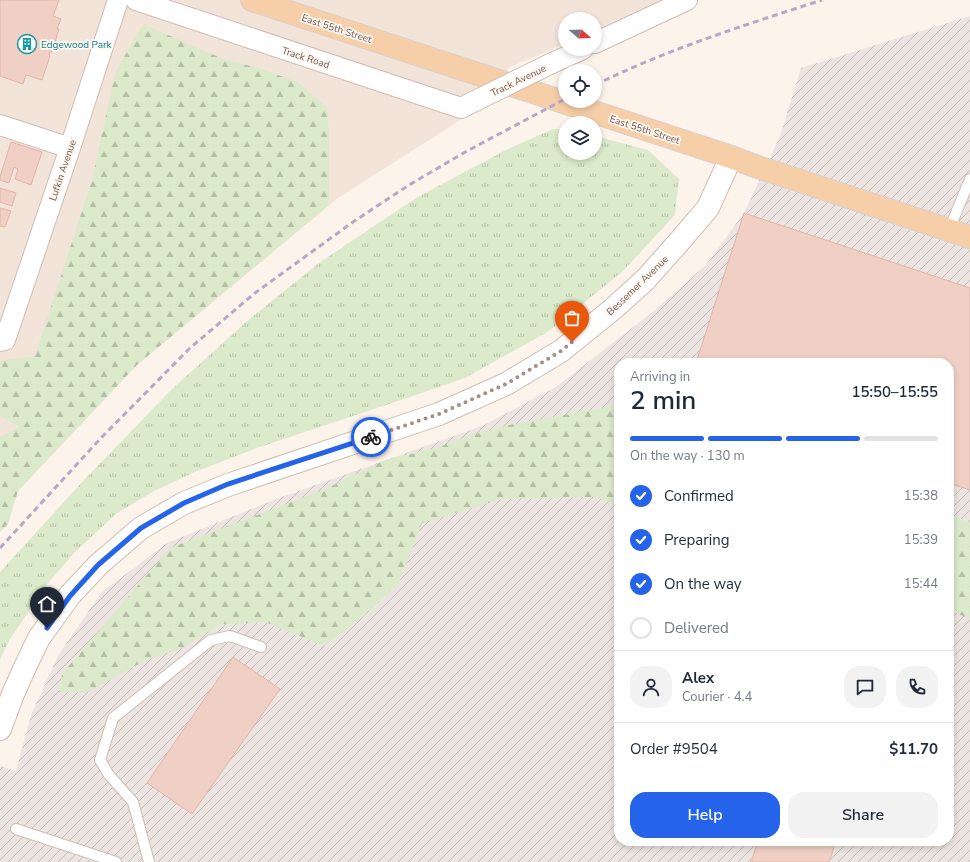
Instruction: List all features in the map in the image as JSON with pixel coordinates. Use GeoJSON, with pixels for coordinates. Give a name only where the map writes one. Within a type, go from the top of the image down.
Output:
{"type":"FeatureCollection","features":[{"type":"Feature","properties":{"kind":"main road","name":"East 55th Street"},"geometry":{"type":"LineString","coordinates":[[252,0],[970,237]]}},
{"type":"Feature","properties":{"kind":"street","name":"Lufkin Avenue"},"geometry":{"type":"LineString","coordinates":[[2,340],[70,148],[118,0]]}},
{"type":"Feature","properties":{"kind":"street","name":"Track Road"},"geometry":{"type":"LineString","coordinates":[[136,0],[461,108],[475,102]]}},
{"type":"Feature","properties":{"kind":"street"},"geometry":{"type":"LineString","coordinates":[[602,40],[687,0]]}},
{"type":"Feature","properties":{"kind":"street","name":"Track Avenue"},"geometry":{"type":"LineString","coordinates":[[475,102],[568,56]]}},
{"type":"Feature","properties":{"kind":"street"},"geometry":{"type":"LineString","coordinates":[[0,125],[70,148]]}},
{"type":"Feature","properties":{"kind":"street","name":"Bessemer Avenue"},"geometry":{"type":"LineString","coordinates":[[0,729],[16,687],[39,638],[70,596],[98,565],[141,528],[184,503],[228,484],[439,414],[506,384],[561,351],[614,310],[646,279],[678,243],[708,208],[731,157]]}},
{"type":"Feature","properties":{"kind":"lane"},"geometry":{"type":"LineString","coordinates":[[949,230],[970,180]]}},
{"type":"Feature","properties":{"kind":"lane"},"geometry":{"type":"LineString","coordinates":[[149,862],[133,802],[109,775],[100,760],[113,718],[211,640],[230,636],[261,647]]}},
{"type":"Feature","properties":{"kind":"lane"},"geometry":{"type":"LineString","coordinates":[[16,829],[116,862]]}},
{"type":"Feature","properties":{"kind":"shaded area"},"geometry":{"type":"Polygon","coordinates":[[[0,0],[676,0],[602,29],[602,12],[558,12],[558,47],[510,67],[459,121],[338,198],[137,365],[34,472],[0,488],[0,0]]]}},
{"type":"Feature","properties":{"kind":"shaded area"},"geometry":{"type":"Polygon","coordinates":[[[970,16],[970,862],[0,862],[0,766],[16,771],[31,715],[59,654],[102,592],[167,543],[276,499],[482,426],[556,387],[655,310],[705,266],[744,213],[780,136],[801,68],[970,16]]]}},
{"type":"Feature","properties":{"kind":"green space"},"geometry":{"type":"Polygon","coordinates":[[[143,24],[221,58],[258,68],[298,82],[327,107],[329,133],[329,205],[137,365],[18,491],[8,524],[0,532],[0,437],[20,427],[0,416],[0,361],[35,356],[92,180],[115,73],[143,24]]]}},
{"type":"Feature","properties":{"kind":"green space"},"geometry":{"type":"Polygon","coordinates":[[[553,129],[558,129],[558,160],[602,160],[602,138],[648,150],[679,179],[675,215],[622,272],[549,331],[465,378],[257,448],[197,471],[154,491],[116,514],[75,552],[48,583],[10,639],[0,660],[0,572],[84,480],[171,390],[246,322],[319,263],[416,198],[506,150],[553,129]]]}},
{"type":"Feature","properties":{"kind":"green space"},"geometry":{"type":"Polygon","coordinates":[[[614,406],[614,503],[594,497],[502,499],[422,523],[399,583],[363,617],[324,646],[265,622],[221,624],[182,648],[146,660],[88,692],[59,692],[62,674],[170,548],[323,490],[385,460],[437,448],[465,437],[509,425],[614,406]]]}},
{"type":"Feature","properties":{"kind":"green space"},"geometry":{"type":"Polygon","coordinates":[[[954,516],[970,523],[970,619],[954,612],[954,516]]]}},
{"type":"Feature","properties":{"kind":"building","name":"Edgewood Park"},"geometry":{"type":"Polygon","coordinates":[[[0,0],[59,0],[53,16],[61,19],[57,29],[59,29],[52,52],[50,52],[49,55],[50,56],[42,80],[26,75],[23,84],[0,76],[0,0]]]}},
{"type":"Feature","properties":{"kind":"building"},"geometry":{"type":"Polygon","coordinates":[[[11,142],[42,152],[31,185],[15,179],[18,169],[14,167],[9,183],[0,180],[11,142]]]}},
{"type":"Feature","properties":{"kind":"building"},"geometry":{"type":"Polygon","coordinates":[[[0,188],[16,193],[12,206],[0,202],[0,188]]]}},
{"type":"Feature","properties":{"kind":"building"},"geometry":{"type":"Polygon","coordinates":[[[0,208],[11,211],[5,227],[0,226],[0,208]]]}},
{"type":"Feature","properties":{"kind":"building"},"geometry":{"type":"Polygon","coordinates":[[[744,213],[970,288],[970,490],[954,485],[954,358],[698,358],[744,213]]]}},
{"type":"Feature","properties":{"kind":"building"},"geometry":{"type":"Polygon","coordinates":[[[233,657],[280,689],[192,814],[147,783],[233,657]]]}},
{"type":"Feature","properties":{"kind":"building"},"geometry":{"type":"Polygon","coordinates":[[[756,846],[834,846],[829,862],[751,862],[756,846]]]}},
{"type":"Feature","properties":{"kind":"railway"},"geometry":{"type":"LineString","coordinates":[[602,82],[650,60],[679,49],[736,28],[822,0]]}},
{"type":"Feature","properties":{"kind":"railway"},"geometry":{"type":"LineString","coordinates":[[0,548],[100,439],[190,348],[255,293],[353,222],[409,185],[467,151],[558,103]]}},
{"type":"Feature","properties":{"kind":"way so far"},"geometry":{"type":"LineString","coordinates":[[371,437],[439,414],[506,384],[561,351],[572,342]]}},
{"type":"Feature","properties":{"kind":"place","name":"Edgewood Park"},"geometry":{"type":"Point","coordinates":[27,44]}},
{"type":"Feature","properties":{"kind":"route"},"geometry":{"type":"LineString","coordinates":[[47,628],[70,596],[98,565],[141,528],[184,503],[228,484],[371,437]]}}]}
